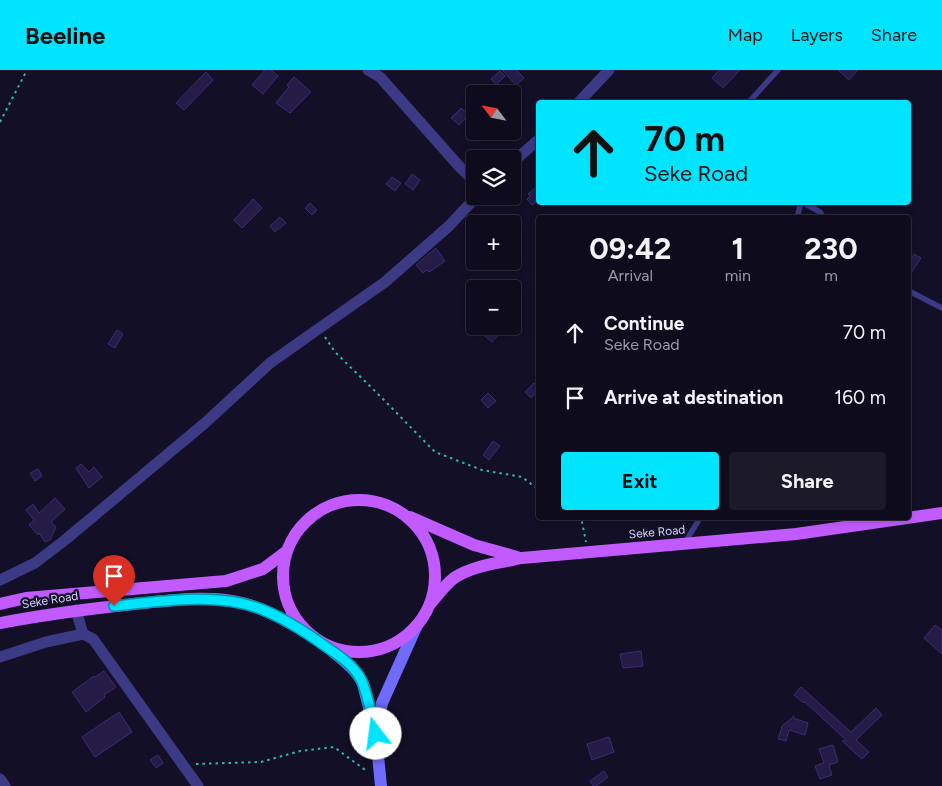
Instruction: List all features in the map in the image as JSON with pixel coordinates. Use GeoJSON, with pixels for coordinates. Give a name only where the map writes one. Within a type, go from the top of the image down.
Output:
{"type":"FeatureCollection","features":[{"type":"Feature","properties":{"kind":"main road","name":"Seke Road"},"geometry":{"type":"LineString","coordinates":[[0,623],[76,610],[172,600],[216,599],[242,603],[264,611],[308,633],[326,646],[350,652],[375,651],[405,637],[417,625],[430,604],[434,588],[435,570],[432,553],[425,538],[414,524],[401,513],[388,506],[373,501],[358,500],[342,502],[328,507],[314,514],[303,525],[287,551],[283,565],[283,580],[285,595],[294,616],[308,633]]}},
{"type":"Feature","properties":{"kind":"main road","name":"Seke Road"},"geometry":{"type":"LineString","coordinates":[[911,518],[942,512]]}},
{"type":"Feature","properties":{"kind":"main road"},"geometry":{"type":"LineString","coordinates":[[401,513],[474,546],[522,558]]}},
{"type":"Feature","properties":{"kind":"main road","name":"Seke Road"},"geometry":{"type":"LineString","coordinates":[[522,558],[796,534],[898,520]]}},
{"type":"Feature","properties":{"kind":"main road","name":"Seke Road"},"geometry":{"type":"LineString","coordinates":[[0,604],[26,598],[226,581],[262,569],[287,551]]}},
{"type":"Feature","properties":{"kind":"main road"},"geometry":{"type":"LineString","coordinates":[[430,604],[452,580],[462,573],[522,558]]}},
{"type":"Feature","properties":{"kind":"street"},"geometry":{"type":"LineString","coordinates":[[368,70],[380,77],[466,173]]}},
{"type":"Feature","properties":{"kind":"street"},"geometry":{"type":"LineString","coordinates":[[581,100],[609,70]]}},
{"type":"Feature","properties":{"kind":"street"},"geometry":{"type":"LineString","coordinates":[[521,155],[536,142]]}},
{"type":"Feature","properties":{"kind":"street"},"geometry":{"type":"LineString","coordinates":[[0,580],[35,563],[65,540],[205,423],[270,363],[385,282],[449,226],[469,205]]}},
{"type":"Feature","properties":{"kind":"street"},"geometry":{"type":"LineString","coordinates":[[76,610],[83,634]]}},
{"type":"Feature","properties":{"kind":"street"},"geometry":{"type":"LineString","coordinates":[[376,734],[382,703],[417,625]]}},
{"type":"Feature","properties":{"kind":"street"},"geometry":{"type":"LineString","coordinates":[[0,657],[46,642],[83,634],[93,639],[198,786]]}},
{"type":"Feature","properties":{"kind":"street"},"geometry":{"type":"LineString","coordinates":[[326,646],[353,668],[360,677],[376,734],[380,783]]}},
{"type":"Feature","properties":{"kind":"street"},"geometry":{"type":"LineString","coordinates":[[0,780],[5,786]]}},
{"type":"Feature","properties":{"kind":"lane"},"geometry":{"type":"LineString","coordinates":[[751,100],[778,70]]}},
{"type":"Feature","properties":{"kind":"lane"},"geometry":{"type":"LineString","coordinates":[[807,205],[822,215]]}},
{"type":"Feature","properties":{"kind":"lane"},"geometry":{"type":"LineString","coordinates":[[911,292],[942,308]]}},
{"type":"Feature","properties":{"kind":"lane"},"geometry":{"type":"LineString","coordinates":[[684,544],[699,520]]}},
{"type":"Feature","properties":{"kind":"path"},"geometry":{"type":"LineString","coordinates":[[0,122],[27,70]]}},
{"type":"Feature","properties":{"kind":"path"},"geometry":{"type":"LineString","coordinates":[[319,329],[335,352],[435,452],[482,470],[522,478],[536,488]]}},
{"type":"Feature","properties":{"kind":"path"},"geometry":{"type":"LineString","coordinates":[[579,520],[582,522],[588,552]]}},
{"type":"Feature","properties":{"kind":"path"},"geometry":{"type":"LineString","coordinates":[[183,765],[213,762],[261,762],[300,751],[334,747],[380,783]]}},
{"type":"Feature","properties":{"kind":"building"},"geometry":{"type":"Polygon","coordinates":[[[265,70],[271,70],[278,76],[263,94],[252,85],[265,70]]]}},
{"type":"Feature","properties":{"kind":"building"},"geometry":{"type":"Polygon","coordinates":[[[502,70],[516,70],[524,78],[516,85],[502,70]]]}},
{"type":"Feature","properties":{"kind":"building"},"geometry":{"type":"Polygon","coordinates":[[[719,70],[740,70],[723,88],[712,78],[719,70]]]}},
{"type":"Feature","properties":{"kind":"building"},"geometry":{"type":"Polygon","coordinates":[[[838,70],[858,70],[849,80],[838,70]]]}},
{"type":"Feature","properties":{"kind":"building"},"geometry":{"type":"Polygon","coordinates":[[[500,71],[505,76],[496,85],[491,79],[500,71]]]}},
{"type":"Feature","properties":{"kind":"building"},"geometry":{"type":"Polygon","coordinates":[[[206,72],[213,80],[184,110],[176,103],[206,72]]]}},
{"type":"Feature","properties":{"kind":"building"},"geometry":{"type":"Polygon","coordinates":[[[294,77],[311,92],[290,113],[276,103],[289,87],[287,85],[294,77]]]}},
{"type":"Feature","properties":{"kind":"building"},"geometry":{"type":"Polygon","coordinates":[[[461,108],[466,112],[466,118],[459,125],[451,118],[461,108]]]}},
{"type":"Feature","properties":{"kind":"building"},"geometry":{"type":"Polygon","coordinates":[[[412,174],[420,180],[413,190],[405,184],[412,174]]]}},
{"type":"Feature","properties":{"kind":"building"},"geometry":{"type":"Polygon","coordinates":[[[392,177],[401,183],[395,191],[386,184],[392,177]]]}},
{"type":"Feature","properties":{"kind":"building"},"geometry":{"type":"Polygon","coordinates":[[[536,187],[536,202],[532,205],[527,199],[530,196],[528,194],[536,187]]]}},
{"type":"Feature","properties":{"kind":"building"},"geometry":{"type":"Polygon","coordinates":[[[253,199],[262,208],[242,228],[234,220],[253,199]]]}},
{"type":"Feature","properties":{"kind":"building"},"geometry":{"type":"Polygon","coordinates":[[[310,203],[317,210],[312,215],[305,208],[310,203]]]}},
{"type":"Feature","properties":{"kind":"building"},"geometry":{"type":"Polygon","coordinates":[[[280,217],[286,223],[275,232],[270,226],[280,217]]]}},
{"type":"Feature","properties":{"kind":"building"},"geometry":{"type":"Polygon","coordinates":[[[436,248],[445,261],[429,272],[427,270],[423,273],[416,265],[436,248]]]}},
{"type":"Feature","properties":{"kind":"building"},"geometry":{"type":"Polygon","coordinates":[[[914,254],[921,258],[911,273],[911,259],[914,254]]]}},
{"type":"Feature","properties":{"kind":"building"},"geometry":{"type":"Polygon","coordinates":[[[117,330],[123,334],[115,348],[108,344],[117,330]]]}},
{"type":"Feature","properties":{"kind":"building"},"geometry":{"type":"Polygon","coordinates":[[[484,335],[498,335],[492,342],[484,335]]]}},
{"type":"Feature","properties":{"kind":"building"},"geometry":{"type":"Polygon","coordinates":[[[534,383],[536,393],[531,398],[525,392],[534,383]]]}},
{"type":"Feature","properties":{"kind":"building"},"geometry":{"type":"Polygon","coordinates":[[[488,393],[496,401],[488,408],[481,400],[488,393]]]}},
{"type":"Feature","properties":{"kind":"building"},"geometry":{"type":"Polygon","coordinates":[[[493,441],[500,446],[489,460],[483,455],[493,441]]]}},
{"type":"Feature","properties":{"kind":"building"},"geometry":{"type":"Polygon","coordinates":[[[81,464],[89,472],[94,467],[102,477],[89,488],[76,468],[81,464]]]}},
{"type":"Feature","properties":{"kind":"building"},"geometry":{"type":"Polygon","coordinates":[[[38,469],[42,476],[35,481],[30,473],[38,469]]]}},
{"type":"Feature","properties":{"kind":"building"},"geometry":{"type":"Polygon","coordinates":[[[55,498],[65,509],[51,522],[56,527],[50,540],[45,542],[39,533],[38,535],[29,525],[34,520],[26,510],[33,504],[39,513],[55,498]]]}},
{"type":"Feature","properties":{"kind":"building"},"geometry":{"type":"Polygon","coordinates":[[[935,625],[942,630],[942,654],[924,638],[935,625]]]}},
{"type":"Feature","properties":{"kind":"building"},"geometry":{"type":"Polygon","coordinates":[[[641,651],[643,666],[623,668],[620,654],[641,651]]]}},
{"type":"Feature","properties":{"kind":"building"},"geometry":{"type":"Polygon","coordinates":[[[104,671],[116,687],[104,695],[105,697],[86,712],[72,692],[104,671]]]}},
{"type":"Feature","properties":{"kind":"building"},"geometry":{"type":"Polygon","coordinates":[[[801,687],[851,732],[876,708],[882,715],[856,740],[869,752],[862,759],[842,741],[846,740],[805,702],[794,695],[801,687]]]}},
{"type":"Feature","properties":{"kind":"building"},"geometry":{"type":"Polygon","coordinates":[[[119,712],[132,732],[95,757],[82,737],[119,712]]]}},
{"type":"Feature","properties":{"kind":"building"},"geometry":{"type":"Polygon","coordinates":[[[794,716],[793,718],[808,723],[805,735],[789,730],[786,741],[778,739],[781,727],[794,716]]]}},
{"type":"Feature","properties":{"kind":"building"},"geometry":{"type":"Polygon","coordinates":[[[609,737],[614,752],[592,760],[587,744],[609,737]]]}},
{"type":"Feature","properties":{"kind":"building"},"geometry":{"type":"Polygon","coordinates":[[[833,745],[838,762],[829,765],[832,775],[820,779],[815,766],[824,763],[819,749],[833,745]]]}},
{"type":"Feature","properties":{"kind":"building"},"geometry":{"type":"Polygon","coordinates":[[[158,755],[163,763],[156,768],[150,760],[158,755]]]}},
{"type":"Feature","properties":{"kind":"building"},"geometry":{"type":"Polygon","coordinates":[[[604,771],[608,777],[596,786],[593,786],[590,781],[604,771]]]}},
{"type":"Feature","properties":{"kind":"route"},"geometry":{"type":"LineString","coordinates":[[114,606],[172,600],[216,599],[242,603],[284,620],[308,633],[353,668],[363,684],[376,734]]}}]}
